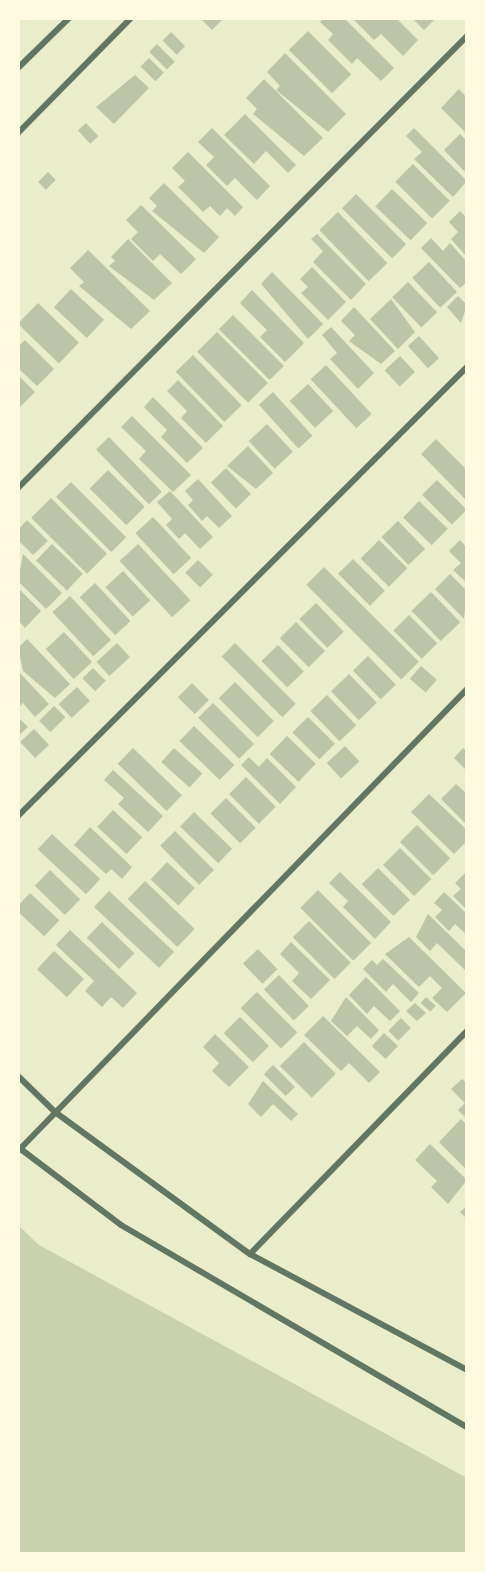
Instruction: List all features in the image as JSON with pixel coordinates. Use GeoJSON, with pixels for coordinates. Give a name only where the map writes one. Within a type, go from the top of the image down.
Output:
{"type":"FeatureCollection","features":[{"type":"Feature","properties":{"kind":"street"},"geometry":{"type":"LineString","coordinates":[[18,69],[69,18]]}},
{"type":"Feature","properties":{"kind":"street"},"geometry":{"type":"LineString","coordinates":[[18,133],[131,18]]}},
{"type":"Feature","properties":{"kind":"street"},"geometry":{"type":"LineString","coordinates":[[18,488],[467,36]]}},
{"type":"Feature","properties":{"kind":"street"},"geometry":{"type":"LineString","coordinates":[[18,816],[467,367]]}},
{"type":"Feature","properties":{"kind":"street"},"geometry":{"type":"LineString","coordinates":[[467,689],[19,1148],[121,1225],[467,1427]]}},
{"type":"Feature","properties":{"kind":"street"},"geometry":{"type":"LineString","coordinates":[[250,1254],[467,1030]]}},
{"type":"Feature","properties":{"kind":"street"},"geometry":{"type":"LineString","coordinates":[[18,1076],[55,1112],[250,1254],[466,1368]]}},
{"type":"Feature","properties":{"kind":"green space"},"geometry":{"type":"Polygon","coordinates":[[[18,1225],[39,1245],[467,1478],[467,1554],[18,1554],[18,1225]]]}},
{"type":"Feature","properties":{"kind":"building"},"geometry":{"type":"Polygon","coordinates":[[[200,18],[224,18],[212,30],[200,18]]]}},
{"type":"Feature","properties":{"kind":"building"},"geometry":{"type":"Polygon","coordinates":[[[324,18],[344,18],[394,68],[381,81],[357,58],[352,64],[328,40],[333,34],[320,22],[324,18]]]}},
{"type":"Feature","properties":{"kind":"building"},"geometry":{"type":"Polygon","coordinates":[[[352,18],[396,18],[418,40],[403,56],[381,34],[374,40],[352,18]]]}},
{"type":"Feature","properties":{"kind":"building"},"geometry":{"type":"Polygon","coordinates":[[[412,18],[436,18],[424,30],[412,18]]]}},
{"type":"Feature","properties":{"kind":"building"},"geometry":{"type":"Polygon","coordinates":[[[308,31],[351,74],[332,93],[289,50],[308,31]]]}},
{"type":"Feature","properties":{"kind":"building"},"geometry":{"type":"Polygon","coordinates":[[[171,32],[185,46],[177,55],[163,40],[171,32]]]}},
{"type":"Feature","properties":{"kind":"building"},"geometry":{"type":"Polygon","coordinates":[[[157,44],[175,62],[167,69],[149,52],[157,44]]]}},
{"type":"Feature","properties":{"kind":"building"},"geometry":{"type":"Polygon","coordinates":[[[285,53],[346,114],[328,132],[276,90],[280,86],[267,72],[285,53]]]}},
{"type":"Feature","properties":{"kind":"building"},"geometry":{"type":"Polygon","coordinates":[[[149,58],[164,73],[155,81],[141,66],[149,58]]]}},
{"type":"Feature","properties":{"kind":"building"},"geometry":{"type":"Polygon","coordinates":[[[135,75],[149,88],[114,124],[96,107],[135,75]]]}},
{"type":"Feature","properties":{"kind":"building"},"geometry":{"type":"Polygon","coordinates":[[[264,79],[323,138],[304,156],[253,114],[257,109],[246,98],[264,79]]]}},
{"type":"Feature","properties":{"kind":"building"},"geometry":{"type":"Polygon","coordinates":[[[459,89],[467,98],[467,134],[441,108],[459,89]]]}},
{"type":"Feature","properties":{"kind":"building"},"geometry":{"type":"Polygon","coordinates":[[[245,114],[296,165],[288,173],[266,151],[254,164],[224,135],[245,114]]]}},
{"type":"Feature","properties":{"kind":"building"},"geometry":{"type":"Polygon","coordinates":[[[86,123],[98,136],[90,144],[78,131],[86,123]]]}},
{"type":"Feature","properties":{"kind":"building"},"geometry":{"type":"Polygon","coordinates":[[[212,128],[270,186],[257,200],[235,178],[227,186],[206,165],[214,157],[198,142],[212,128]]]}},
{"type":"Feature","properties":{"kind":"building"},"geometry":{"type":"Polygon","coordinates":[[[414,128],[467,181],[453,197],[414,159],[422,152],[406,136],[414,128]]]}},
{"type":"Feature","properties":{"kind":"building"},"geometry":{"type":"Polygon","coordinates":[[[460,134],[467,141],[467,174],[444,150],[460,134]]]}},
{"type":"Feature","properties":{"kind":"building"},"geometry":{"type":"Polygon","coordinates":[[[188,152],[243,207],[235,216],[227,208],[220,216],[210,206],[203,212],[178,187],[185,181],[172,168],[188,152]]]}},
{"type":"Feature","properties":{"kind":"building"},"geometry":{"type":"Polygon","coordinates":[[[413,164],[450,201],[432,218],[395,182],[413,164]]]}},
{"type":"Feature","properties":{"kind":"building"},"geometry":{"type":"Polygon","coordinates":[[[48,172],[56,180],[46,190],[38,182],[48,172]]]}},
{"type":"Feature","properties":{"kind":"building"},"geometry":{"type":"Polygon","coordinates":[[[164,183],[219,237],[204,253],[152,211],[157,206],[149,198],[164,183]]]}},
{"type":"Feature","properties":{"kind":"building"},"geometry":{"type":"Polygon","coordinates":[[[392,189],[427,223],[411,240],[375,206],[392,189]]]}},
{"type":"Feature","properties":{"kind":"building"},"geometry":{"type":"Polygon","coordinates":[[[356,194],[406,244],[392,258],[342,208],[356,194]]]}},
{"type":"Feature","properties":{"kind":"building"},"geometry":{"type":"Polygon","coordinates":[[[141,205],[196,259],[181,274],[160,254],[153,261],[131,239],[138,232],[126,220],[141,205]]]}},
{"type":"Feature","properties":{"kind":"building"},"geometry":{"type":"Polygon","coordinates":[[[460,211],[467,218],[465,255],[451,239],[458,232],[449,222],[460,211]]]}},
{"type":"Feature","properties":{"kind":"building"},"geometry":{"type":"Polygon","coordinates":[[[338,212],[387,263],[369,281],[319,230],[338,212]]]}},
{"type":"Feature","properties":{"kind":"building"},"geometry":{"type":"Polygon","coordinates":[[[317,234],[366,284],[351,300],[313,262],[323,251],[311,239],[317,234]]]}},
{"type":"Feature","properties":{"kind":"building"},"geometry":{"type":"Polygon","coordinates":[[[431,238],[443,251],[450,243],[467,262],[467,282],[460,288],[421,248],[431,238]]]}},
{"type":"Feature","properties":{"kind":"building"},"geometry":{"type":"Polygon","coordinates":[[[128,239],[172,283],[154,300],[109,266],[115,261],[111,257],[128,239]]]}},
{"type":"Feature","properties":{"kind":"building"},"geometry":{"type":"Polygon","coordinates":[[[88,250],[150,311],[131,329],[79,286],[84,282],[70,268],[88,250]]]}},
{"type":"Feature","properties":{"kind":"building"},"geometry":{"type":"Polygon","coordinates":[[[429,262],[457,292],[440,308],[412,278],[429,262]]]}},
{"type":"Feature","properties":{"kind":"building"},"geometry":{"type":"Polygon","coordinates":[[[312,267],[346,302],[328,320],[301,293],[308,287],[300,279],[312,267]]]}},
{"type":"Feature","properties":{"kind":"building"},"geometry":{"type":"Polygon","coordinates":[[[272,272],[323,324],[308,339],[261,284],[272,272]]]}},
{"type":"Feature","properties":{"kind":"building"},"geometry":{"type":"Polygon","coordinates":[[[408,282],[437,312],[421,327],[392,297],[408,282]]]}},
{"type":"Feature","properties":{"kind":"building"},"geometry":{"type":"Polygon","coordinates":[[[71,289],[104,320],[87,338],[54,307],[71,289]]]}},
{"type":"Feature","properties":{"kind":"building"},"geometry":{"type":"Polygon","coordinates":[[[252,290],[304,343],[285,362],[260,337],[267,330],[240,303],[252,290]]]}},
{"type":"Feature","properties":{"kind":"building"},"geometry":{"type":"Polygon","coordinates":[[[458,296],[467,305],[461,323],[447,307],[458,296]]]}},
{"type":"Feature","properties":{"kind":"building"},"geometry":{"type":"Polygon","coordinates":[[[391,299],[415,332],[398,349],[370,319],[391,299]]]}},
{"type":"Feature","properties":{"kind":"building"},"geometry":{"type":"Polygon","coordinates":[[[38,303],[79,343],[59,363],[18,324],[38,303]]]}},
{"type":"Feature","properties":{"kind":"building"},"geometry":{"type":"Polygon","coordinates":[[[354,307],[395,351],[381,364],[349,341],[355,335],[341,321],[354,307]]]}},
{"type":"Feature","properties":{"kind":"building"},"geometry":{"type":"Polygon","coordinates":[[[233,315],[284,366],[270,380],[219,329],[233,315]]]}},
{"type":"Feature","properties":{"kind":"building"},"geometry":{"type":"Polygon","coordinates":[[[331,327],[374,373],[358,389],[330,359],[337,353],[322,335],[331,327]]]}},
{"type":"Feature","properties":{"kind":"building"},"geometry":{"type":"Polygon","coordinates":[[[217,332],[268,383],[248,403],[197,352],[217,332]]]}},
{"type":"Feature","properties":{"kind":"building"},"geometry":{"type":"Polygon","coordinates":[[[419,336],[439,358],[428,368],[408,346],[419,336]]]}},
{"type":"Feature","properties":{"kind":"building"},"geometry":{"type":"Polygon","coordinates":[[[25,340],[54,369],[37,386],[18,368],[18,347],[25,340]]]}},
{"type":"Feature","properties":{"kind":"building"},"geometry":{"type":"Polygon","coordinates":[[[193,355],[242,405],[224,422],[176,372],[193,355]]]}},
{"type":"Feature","properties":{"kind":"building"},"geometry":{"type":"Polygon","coordinates":[[[400,356],[415,372],[400,386],[385,370],[400,356]]]}},
{"type":"Feature","properties":{"kind":"building"},"geometry":{"type":"Polygon","coordinates":[[[326,365],[372,414],[356,428],[311,379],[326,365]]]}},
{"type":"Feature","properties":{"kind":"building"},"geometry":{"type":"Polygon","coordinates":[[[18,375],[35,392],[18,409],[18,375]]]}},
{"type":"Feature","properties":{"kind":"building"},"geometry":{"type":"Polygon","coordinates":[[[178,380],[223,426],[206,443],[181,418],[187,411],[167,391],[178,380]]]}},
{"type":"Feature","properties":{"kind":"building"},"geometry":{"type":"Polygon","coordinates":[[[308,384],[333,411],[315,428],[290,401],[308,384]]]}},
{"type":"Feature","properties":{"kind":"building"},"geometry":{"type":"Polygon","coordinates":[[[273,392],[312,436],[298,449],[259,405],[273,392]]]}},
{"type":"Feature","properties":{"kind":"building"},"geometry":{"type":"Polygon","coordinates":[[[153,397],[203,448],[187,463],[161,437],[167,430],[144,407],[153,397]]]}},
{"type":"Feature","properties":{"kind":"building"},"geometry":{"type":"Polygon","coordinates":[[[132,416],[191,475],[173,492],[139,459],[146,451],[121,427],[132,416]]]}},
{"type":"Feature","properties":{"kind":"building"},"geometry":{"type":"Polygon","coordinates":[[[267,424],[293,452],[275,469],[249,441],[267,424]]]}},
{"type":"Feature","properties":{"kind":"building"},"geometry":{"type":"Polygon","coordinates":[[[109,437],[162,492],[149,504],[96,450],[109,437]]]}},
{"type":"Feature","properties":{"kind":"building"},"geometry":{"type":"Polygon","coordinates":[[[436,439],[467,470],[467,501],[421,454],[436,439]]]}},
{"type":"Feature","properties":{"kind":"building"},"geometry":{"type":"Polygon","coordinates":[[[248,446],[273,473],[256,489],[227,466],[248,446]]]}},
{"type":"Feature","properties":{"kind":"building"},"geometry":{"type":"Polygon","coordinates":[[[226,468],[251,494],[236,508],[211,483],[226,468]]]}},
{"type":"Feature","properties":{"kind":"building"},"geometry":{"type":"Polygon","coordinates":[[[108,470],[145,507],[126,525],[90,488],[108,470]]]}},
{"type":"Feature","properties":{"kind":"building"},"geometry":{"type":"Polygon","coordinates":[[[198,479],[232,516],[219,528],[207,516],[202,521],[188,505],[193,500],[185,491],[198,479]]]}},
{"type":"Feature","properties":{"kind":"building"},"geometry":{"type":"Polygon","coordinates":[[[437,480],[467,510],[452,525],[422,495],[437,480]]]}},
{"type":"Feature","properties":{"kind":"building"},"geometry":{"type":"Polygon","coordinates":[[[71,482],[126,537],[111,552],[56,497],[71,482]]]}},
{"type":"Feature","properties":{"kind":"building"},"geometry":{"type":"Polygon","coordinates":[[[170,491],[213,537],[200,549],[185,533],[179,539],[166,525],[172,519],[157,502],[170,491]]]}},
{"type":"Feature","properties":{"kind":"building"},"geometry":{"type":"Polygon","coordinates":[[[51,498],[107,554],[87,574],[31,518],[51,498]]]}},
{"type":"Feature","properties":{"kind":"building"},"geometry":{"type":"Polygon","coordinates":[[[419,501],[448,529],[432,545],[403,518],[419,501]]]}},
{"type":"Feature","properties":{"kind":"building"},"geometry":{"type":"Polygon","coordinates":[[[153,517],[191,558],[174,574],[135,533],[153,517]]]}},
{"type":"Feature","properties":{"kind":"building"},"geometry":{"type":"Polygon","coordinates":[[[27,520],[48,541],[33,555],[18,540],[18,530],[27,520]]]}},
{"type":"Feature","properties":{"kind":"building"},"geometry":{"type":"Polygon","coordinates":[[[398,521],[425,549],[409,565],[381,537],[398,521]]]}},
{"type":"Feature","properties":{"kind":"building"},"geometry":{"type":"Polygon","coordinates":[[[379,540],[407,568],[389,587],[361,558],[379,540]]]}},
{"type":"Feature","properties":{"kind":"building"},"geometry":{"type":"Polygon","coordinates":[[[460,540],[467,548],[467,583],[453,570],[461,563],[449,551],[460,540]]]}},
{"type":"Feature","properties":{"kind":"building"},"geometry":{"type":"Polygon","coordinates":[[[52,544],[83,574],[67,590],[36,561],[52,544]]]}},
{"type":"Feature","properties":{"kind":"building"},"geometry":{"type":"Polygon","coordinates":[[[138,544],[191,600],[172,617],[120,561],[138,544]]]}},
{"type":"Feature","properties":{"kind":"building"},"geometry":{"type":"Polygon","coordinates":[[[23,554],[62,593],[46,609],[18,581],[23,554]]]}},
{"type":"Feature","properties":{"kind":"building"},"geometry":{"type":"Polygon","coordinates":[[[353,559],[385,591],[370,606],[338,574],[353,559]]]}},
{"type":"Feature","properties":{"kind":"building"},"geometry":{"type":"Polygon","coordinates":[[[198,560],[213,575],[200,588],[185,573],[198,560]]]}},
{"type":"Feature","properties":{"kind":"building"},"geometry":{"type":"Polygon","coordinates":[[[324,567],[419,662],[401,679],[306,585],[324,567]]]}},
{"type":"Feature","properties":{"kind":"building"},"geometry":{"type":"Polygon","coordinates":[[[123,571],[150,600],[133,617],[105,587],[123,571]]]}},
{"type":"Feature","properties":{"kind":"building"},"geometry":{"type":"Polygon","coordinates":[[[450,574],[467,591],[464,619],[435,589],[450,574]]]}},
{"type":"Feature","properties":{"kind":"building"},"geometry":{"type":"Polygon","coordinates":[[[95,583],[130,621],[115,635],[80,597],[95,583]]]}},
{"type":"Feature","properties":{"kind":"building"},"geometry":{"type":"Polygon","coordinates":[[[18,588],[41,611],[25,628],[18,620],[18,588]]]}},
{"type":"Feature","properties":{"kind":"building"},"geometry":{"type":"Polygon","coordinates":[[[431,592],[460,622],[441,641],[412,611],[431,592]]]}},
{"type":"Feature","properties":{"kind":"building"},"geometry":{"type":"Polygon","coordinates":[[[70,596],[111,640],[93,656],[52,612],[70,596]]]}},
{"type":"Feature","properties":{"kind":"building"},"geometry":{"type":"Polygon","coordinates":[[[316,603],[344,632],[327,648],[299,619],[316,603]]]}},
{"type":"Feature","properties":{"kind":"building"},"geometry":{"type":"Polygon","coordinates":[[[409,615],[437,643],[422,659],[393,631],[409,615]]]}},
{"type":"Feature","properties":{"kind":"building"},"geometry":{"type":"Polygon","coordinates":[[[296,622],[325,651],[309,667],[280,638],[296,622]]]}},
{"type":"Feature","properties":{"kind":"building"},"geometry":{"type":"Polygon","coordinates":[[[64,632],[92,662],[74,679],[46,649],[64,632]]]}},
{"type":"Feature","properties":{"kind":"building"},"geometry":{"type":"Polygon","coordinates":[[[27,639],[70,684],[55,698],[23,671],[18,648],[27,639]]]}},
{"type":"Feature","properties":{"kind":"building"},"geometry":{"type":"Polygon","coordinates":[[[117,643],[130,657],[109,676],[97,662],[117,643]]]}},
{"type":"Feature","properties":{"kind":"building"},"geometry":{"type":"Polygon","coordinates":[[[235,643],[296,704],[282,717],[222,656],[235,643]]]}},
{"type":"Feature","properties":{"kind":"building"},"geometry":{"type":"Polygon","coordinates":[[[278,645],[304,672],[287,688],[261,661],[278,645]]]}},
{"type":"Feature","properties":{"kind":"building"},"geometry":{"type":"Polygon","coordinates":[[[368,656],[396,685],[381,699],[353,671],[368,656]]]}},
{"type":"Feature","properties":{"kind":"building"},"geometry":{"type":"Polygon","coordinates":[[[421,666],[437,680],[426,693],[410,679],[421,666]]]}},
{"type":"Feature","properties":{"kind":"building"},"geometry":{"type":"Polygon","coordinates":[[[93,668],[106,681],[95,691],[82,679],[93,668]]]}},
{"type":"Feature","properties":{"kind":"building"},"geometry":{"type":"Polygon","coordinates":[[[18,671],[49,704],[35,717],[23,703],[18,708],[18,671]]]}},
{"type":"Feature","properties":{"kind":"building"},"geometry":{"type":"Polygon","coordinates":[[[349,674],[377,703],[359,720],[331,691],[349,674]]]}},
{"type":"Feature","properties":{"kind":"building"},"geometry":{"type":"Polygon","coordinates":[[[235,682],[274,721],[258,737],[219,698],[235,682]]]}},
{"type":"Feature","properties":{"kind":"building"},"geometry":{"type":"Polygon","coordinates":[[[192,683],[209,700],[195,714],[178,697],[192,683]]]}},
{"type":"Feature","properties":{"kind":"building"},"geometry":{"type":"Polygon","coordinates":[[[77,687],[90,701],[72,718],[59,704],[77,687]]]}},
{"type":"Feature","properties":{"kind":"building"},"geometry":{"type":"Polygon","coordinates":[[[327,695],[356,725],[340,741],[310,711],[327,695]]]}},
{"type":"Feature","properties":{"kind":"building"},"geometry":{"type":"Polygon","coordinates":[[[213,703],[254,744],[239,759],[198,718],[213,703]]]}},
{"type":"Feature","properties":{"kind":"building"},"geometry":{"type":"Polygon","coordinates":[[[54,706],[65,717],[50,732],[39,721],[54,706]]]}},
{"type":"Feature","properties":{"kind":"building"},"geometry":{"type":"Polygon","coordinates":[[[18,717],[28,727],[18,736],[18,717]]]}},
{"type":"Feature","properties":{"kind":"building"},"geometry":{"type":"Polygon","coordinates":[[[308,717],[335,744],[319,759],[292,733],[308,717]]]}},
{"type":"Feature","properties":{"kind":"building"},"geometry":{"type":"Polygon","coordinates":[[[194,726],[234,765],[220,780],[179,741],[194,726]]]}},
{"type":"Feature","properties":{"kind":"building"},"geometry":{"type":"Polygon","coordinates":[[[34,729],[49,745],[35,758],[20,742],[34,729]]]}},
{"type":"Feature","properties":{"kind":"building"},"geometry":{"type":"Polygon","coordinates":[[[287,736],[316,764],[298,782],[270,754],[287,736]]]}},
{"type":"Feature","properties":{"kind":"building"},"geometry":{"type":"Polygon","coordinates":[[[345,746],[359,761],[341,778],[327,763],[345,746]]]}},
{"type":"Feature","properties":{"kind":"building"},"geometry":{"type":"Polygon","coordinates":[[[133,748],[182,795],[167,811],[118,764],[133,748]]]}},
{"type":"Feature","properties":{"kind":"building"},"geometry":{"type":"Polygon","coordinates":[[[174,748],[202,773],[190,788],[161,762],[174,748]]]}},
{"type":"Feature","properties":{"kind":"building"},"geometry":{"type":"Polygon","coordinates":[[[463,748],[467,752],[467,771],[454,758],[463,748]]]}},
{"type":"Feature","properties":{"kind":"building"},"geometry":{"type":"Polygon","coordinates":[[[249,757],[259,767],[267,758],[296,787],[280,804],[241,765],[249,757]]]}},
{"type":"Feature","properties":{"kind":"building"},"geometry":{"type":"Polygon","coordinates":[[[113,770],[163,816],[148,832],[118,804],[124,798],[104,780],[113,770]]]}},
{"type":"Feature","properties":{"kind":"building"},"geometry":{"type":"Polygon","coordinates":[[[246,777],[276,807],[259,824],[229,794],[246,777]]]}},
{"type":"Feature","properties":{"kind":"building"},"geometry":{"type":"Polygon","coordinates":[[[456,784],[467,794],[467,825],[441,799],[456,784]]]}},
{"type":"Feature","properties":{"kind":"building"},"geometry":{"type":"Polygon","coordinates":[[[429,794],[467,830],[467,841],[454,854],[411,812],[429,794]]]}},
{"type":"Feature","properties":{"kind":"building"},"geometry":{"type":"Polygon","coordinates":[[[226,798],[256,828],[240,843],[210,814],[226,798]]]}},
{"type":"Feature","properties":{"kind":"building"},"geometry":{"type":"Polygon","coordinates":[[[113,810],[142,837],[127,854],[97,827],[113,810]]]}},
{"type":"Feature","properties":{"kind":"building"},"geometry":{"type":"Polygon","coordinates":[[[194,812],[232,849],[218,863],[180,826],[194,812]]]}},
{"type":"Feature","properties":{"kind":"building"},"geometry":{"type":"Polygon","coordinates":[[[417,825],[450,858],[433,875],[400,842],[417,825]]]}},
{"type":"Feature","properties":{"kind":"building"},"geometry":{"type":"Polygon","coordinates":[[[90,827],[132,867],[122,879],[111,869],[106,874],[74,845],[90,827]]]}},
{"type":"Feature","properties":{"kind":"building"},"geometry":{"type":"Polygon","coordinates":[[[175,831],[214,870],[199,885],[160,846],[175,831]]]}},
{"type":"Feature","properties":{"kind":"building"},"geometry":{"type":"Polygon","coordinates":[[[52,834],[100,879],[86,894],[38,849],[52,834]]]}},
{"type":"Feature","properties":{"kind":"building"},"geometry":{"type":"Polygon","coordinates":[[[400,848],[431,879],[414,896],[383,865],[400,848]]]}},
{"type":"Feature","properties":{"kind":"building"},"geometry":{"type":"Polygon","coordinates":[[[167,862],[195,888],[178,905],[151,880],[167,862]]]}},
{"type":"Feature","properties":{"kind":"building"},"geometry":{"type":"Polygon","coordinates":[[[378,868],[410,900],[394,916],[362,884],[378,868]]]}},
{"type":"Feature","properties":{"kind":"building"},"geometry":{"type":"Polygon","coordinates":[[[50,870],[80,899],[65,915],[35,886],[50,870]]]}},
{"type":"Feature","properties":{"kind":"building"},"geometry":{"type":"Polygon","coordinates":[[[340,872],[391,922],[375,939],[343,907],[348,901],[329,883],[340,872]]]}},
{"type":"Feature","properties":{"kind":"building"},"geometry":{"type":"Polygon","coordinates":[[[466,872],[467,910],[453,896],[461,889],[455,883],[466,872]]]}},
{"type":"Feature","properties":{"kind":"building"},"geometry":{"type":"Polygon","coordinates":[[[145,881],[195,929],[177,947],[128,899],[145,881]]]}},
{"type":"Feature","properties":{"kind":"building"},"geometry":{"type":"Polygon","coordinates":[[[318,890],[371,943],[353,961],[300,908],[318,890]]]}},
{"type":"Feature","properties":{"kind":"building"},"geometry":{"type":"Polygon","coordinates":[[[109,891],[174,952],[159,968],[94,907],[109,891]]]}},
{"type":"Feature","properties":{"kind":"building"},"geometry":{"type":"Polygon","coordinates":[[[444,892],[467,914],[467,935],[455,924],[449,931],[435,917],[442,910],[434,903],[444,892]]]}},
{"type":"Feature","properties":{"kind":"building"},"geometry":{"type":"Polygon","coordinates":[[[30,893],[59,920],[44,936],[18,912],[18,906],[30,893]]]}},
{"type":"Feature","properties":{"kind":"building"},"geometry":{"type":"Polygon","coordinates":[[[428,914],[467,952],[467,972],[437,943],[430,951],[416,937],[428,914]]]}},
{"type":"Feature","properties":{"kind":"building"},"geometry":{"type":"Polygon","coordinates":[[[309,921],[351,963],[334,979],[293,937],[309,921]]]}},
{"type":"Feature","properties":{"kind":"building"},"geometry":{"type":"Polygon","coordinates":[[[102,922],[134,953],[119,969],[87,938],[102,922]]]}},
{"type":"Feature","properties":{"kind":"building"},"geometry":{"type":"Polygon","coordinates":[[[70,930],[137,993],[123,1008],[111,997],[102,1007],[85,991],[94,981],[56,945],[70,930]]]}},
{"type":"Feature","properties":{"kind":"building"},"geometry":{"type":"Polygon","coordinates":[[[409,937],[466,993],[447,1012],[432,998],[442,988],[430,976],[419,987],[385,954],[409,937]]]}},
{"type":"Feature","properties":{"kind":"building"},"geometry":{"type":"Polygon","coordinates":[[[291,942],[330,980],[311,999],[292,981],[299,973],[280,954],[291,942]]]}},
{"type":"Feature","properties":{"kind":"building"},"geometry":{"type":"Polygon","coordinates":[[[258,949],[277,969],[262,984],[243,964],[258,949]]]}},
{"type":"Feature","properties":{"kind":"building"},"geometry":{"type":"Polygon","coordinates":[[[54,951],[84,979],[67,997],[37,969],[54,951]]]}},
{"type":"Feature","properties":{"kind":"building"},"geometry":{"type":"Polygon","coordinates":[[[383,959],[419,993],[411,1002],[393,984],[386,992],[363,969],[372,960],[377,965],[383,959]]]}},
{"type":"Feature","properties":{"kind":"building"},"geometry":{"type":"Polygon","coordinates":[[[279,975],[309,1006],[294,1021],[264,990],[279,975]]]}},
{"type":"Feature","properties":{"kind":"building"},"geometry":{"type":"Polygon","coordinates":[[[366,977],[400,1011],[390,1021],[374,1006],[367,1014],[349,995],[366,977]]]}},
{"type":"Feature","properties":{"kind":"building"},"geometry":{"type":"Polygon","coordinates":[[[257,992],[297,1032],[281,1049],[241,1008],[257,992]]]}},
{"type":"Feature","properties":{"kind":"building"},"geometry":{"type":"Polygon","coordinates":[[[346,997],[379,1030],[371,1039],[357,1026],[347,1036],[331,1021],[346,997]]]}},
{"type":"Feature","properties":{"kind":"building"},"geometry":{"type":"Polygon","coordinates":[[[426,997],[436,1006],[430,1012],[421,1003],[426,997]]]}},
{"type":"Feature","properties":{"kind":"building"},"geometry":{"type":"Polygon","coordinates":[[[415,1003],[426,1013],[417,1021],[406,1011],[415,1003]]]}},
{"type":"Feature","properties":{"kind":"building"},"geometry":{"type":"Polygon","coordinates":[[[323,1016],[380,1072],[369,1083],[349,1063],[341,1071],[304,1035],[323,1016]]]}},
{"type":"Feature","properties":{"kind":"building"},"geometry":{"type":"Polygon","coordinates":[[[240,1017],[269,1046],[253,1062],[224,1033],[240,1017]]]}},
{"type":"Feature","properties":{"kind":"building"},"geometry":{"type":"Polygon","coordinates":[[[401,1018],[411,1028],[398,1041],[388,1031],[401,1018]]]}},
{"type":"Feature","properties":{"kind":"building"},"geometry":{"type":"Polygon","coordinates":[[[384,1033],[398,1046],[386,1059],[372,1046],[384,1033]]]}},
{"type":"Feature","properties":{"kind":"building"},"geometry":{"type":"Polygon","coordinates":[[[215,1034],[249,1067],[229,1087],[212,1071],[219,1063],[203,1047],[215,1034]]]}},
{"type":"Feature","properties":{"kind":"building"},"geometry":{"type":"Polygon","coordinates":[[[304,1042],[336,1074],[312,1098],[280,1066],[304,1042]]]}},
{"type":"Feature","properties":{"kind":"building"},"geometry":{"type":"Polygon","coordinates":[[[273,1065],[295,1087],[286,1096],[264,1074],[273,1065]]]}},
{"type":"Feature","properties":{"kind":"building"},"geometry":{"type":"Polygon","coordinates":[[[462,1079],[467,1083],[467,1119],[458,1110],[465,1103],[451,1089],[462,1079]]]}},
{"type":"Feature","properties":{"kind":"building"},"geometry":{"type":"Polygon","coordinates":[[[263,1081],[298,1114],[291,1121],[273,1104],[261,1117],[248,1104],[263,1081]]]}},
{"type":"Feature","properties":{"kind":"building"},"geometry":{"type":"Polygon","coordinates":[[[461,1119],[467,1125],[467,1170],[439,1142],[461,1119]]]}},
{"type":"Feature","properties":{"kind":"building"},"geometry":{"type":"Polygon","coordinates":[[[430,1144],[467,1180],[448,1204],[431,1187],[437,1181],[415,1160],[430,1144]]]}},
{"type":"Feature","properties":{"kind":"building"},"geometry":{"type":"Polygon","coordinates":[[[467,1206],[467,1219],[460,1212],[467,1206]]]}}]}
